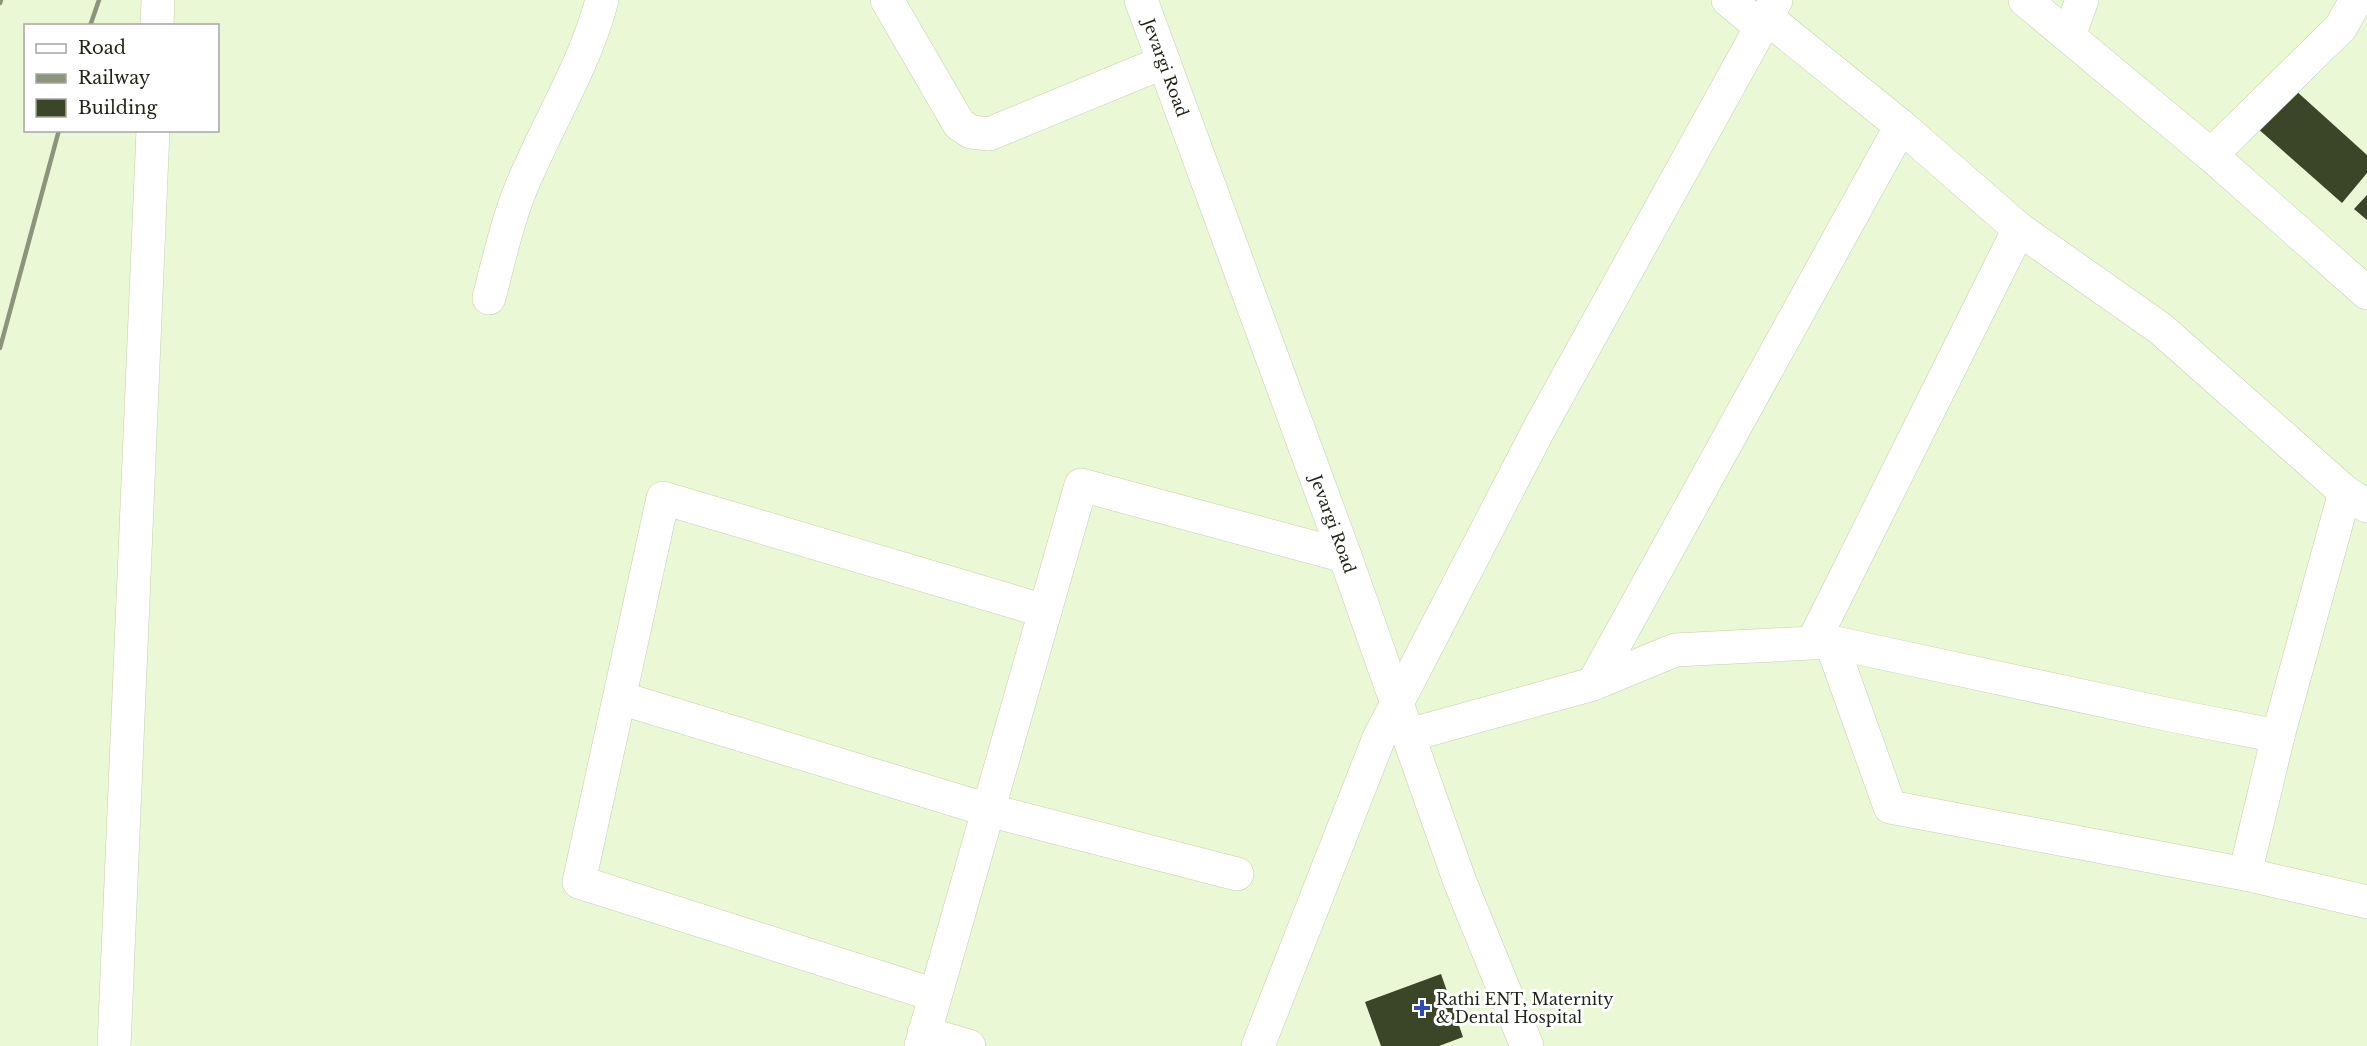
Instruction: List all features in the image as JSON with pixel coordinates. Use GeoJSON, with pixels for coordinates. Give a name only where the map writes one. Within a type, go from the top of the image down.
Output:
{"type":"FeatureCollection","features":[{"type":"Feature","properties":{"kind":"street"},"geometry":{"type":"LineString","coordinates":[[157,24],[158,0]]}},
{"type":"Feature","properties":{"kind":"street"},"geometry":{"type":"LineString","coordinates":[[489,298],[519,193],[584,55],[602,0]]}},
{"type":"Feature","properties":{"kind":"street"},"geometry":{"type":"LineString","coordinates":[[887,0],[959,124],[971,132],[989,134],[1164,62]]}},
{"type":"Feature","properties":{"kind":"street","name":"Jevargi Road"},"geometry":{"type":"LineString","coordinates":[[1141,0],[1398,701],[1460,882],[1527,1046]]}},
{"type":"Feature","properties":{"kind":"street"},"geometry":{"type":"LineString","coordinates":[[1728,0],[1768,15],[1901,126],[2019,229],[2161,330],[2356,499],[2278,736],[2245,874]]}},
{"type":"Feature","properties":{"kind":"street"},"geometry":{"type":"LineString","coordinates":[[2025,0],[2211,155],[2367,293]]}},
{"type":"Feature","properties":{"kind":"street"},"geometry":{"type":"LineString","coordinates":[[2069,36],[2082,0]]}},
{"type":"Feature","properties":{"kind":"street"},"geometry":{"type":"LineString","coordinates":[[2211,155],[2341,27],[2356,0]]}},
{"type":"Feature","properties":{"kind":"street"},"geometry":{"type":"LineString","coordinates":[[1258,1046],[1378,738],[1539,429],[1768,15]]}},
{"type":"Feature","properties":{"kind":"street"},"geometry":{"type":"LineString","coordinates":[[1593,684],[1901,126]]}},
{"type":"Feature","properties":{"kind":"street"},"geometry":{"type":"LineString","coordinates":[[114,1046],[153,132]]}},
{"type":"Feature","properties":{"kind":"street"},"geometry":{"type":"LineString","coordinates":[[2019,229],[1822,642],[1890,807],[2245,874],[2367,902]]}},
{"type":"Feature","properties":{"kind":"street"},"geometry":{"type":"LineString","coordinates":[[969,1046],[922,1040],[1081,485],[1345,556]]}},
{"type":"Feature","properties":{"kind":"street"},"geometry":{"type":"LineString","coordinates":[[935,995],[579,882],[663,498],[1045,611]]}},
{"type":"Feature","properties":{"kind":"street"},"geometry":{"type":"LineString","coordinates":[[1409,735],[1593,684],[1675,650],[1822,642],[2278,736]]}},
{"type":"Feature","properties":{"kind":"street"},"geometry":{"type":"LineString","coordinates":[[620,698],[988,810],[1237,874]]}},
{"type":"Feature","properties":{"kind":"street"},"geometry":{"type":"LineString","coordinates":[[1271,1011],[1284,1046]]}},
{"type":"Feature","properties":{"kind":"building"},"geometry":{"type":"Polygon","coordinates":[[[2294,89],[2367,155],[2367,173],[2342,203],[2256,127],[2294,89]]]}},
{"type":"Feature","properties":{"kind":"building"},"geometry":{"type":"Polygon","coordinates":[[[2367,195],[2367,220],[2354,209],[2367,195]]]}},
{"type":"Feature","properties":{"kind":"building"},"geometry":{"type":"Polygon","coordinates":[[[1441,974],[1463,1037],[1439,1046],[1381,1046],[1365,1002],[1441,974]]]}},
{"type":"Feature","properties":{"kind":"railway"},"geometry":{"type":"LineString","coordinates":[[91,24],[99,0]]}},
{"type":"Feature","properties":{"kind":"railway"},"geometry":{"type":"LineString","coordinates":[[0,348],[58,132]]}},
{"type":"Feature","properties":{"kind":"place","name":"Rathi ENT, Maternity & Dental Hospital"},"geometry":{"type":"Point","coordinates":[1422,1008]}}]}
